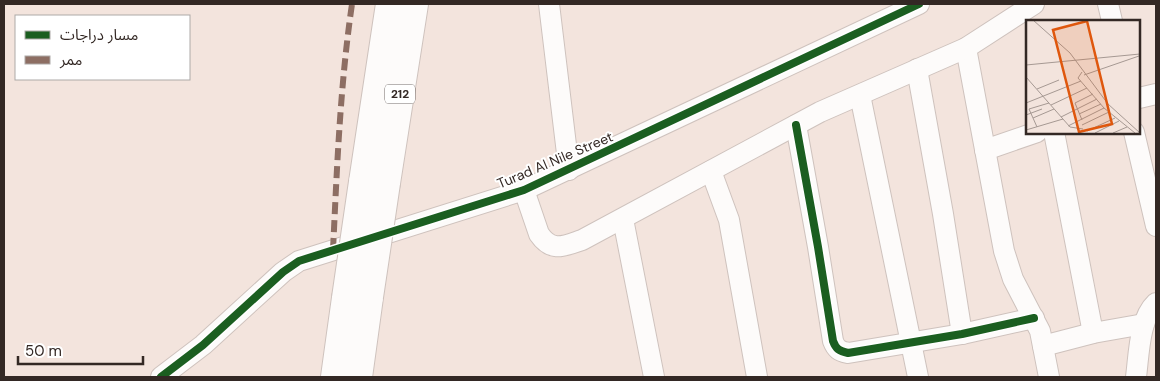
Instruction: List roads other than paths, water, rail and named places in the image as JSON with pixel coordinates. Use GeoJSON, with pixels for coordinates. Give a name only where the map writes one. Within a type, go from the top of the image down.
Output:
{"type":"FeatureCollection","features":[{"type":"Feature","properties":{"kind":"highway","name":"212"},"geometry":{"type":"LineString","coordinates":[[335,377],[358,297],[375,183],[390,4]]}},
{"type":"Feature","properties":{"kind":"highway","name":"212"},"geometry":{"type":"LineString","coordinates":[[375,183],[414,4]]}},
{"type":"Feature","properties":{"kind":"highway","name":"212"},"geometry":{"type":"LineString","coordinates":[[358,297],[358,377]]}},
{"type":"Feature","properties":{"kind":"street"},"geometry":{"type":"LineString","coordinates":[[550,4],[569,170]]}},
{"type":"Feature","properties":{"kind":"street","name":"Turad Al Nile Street"},"geometry":{"type":"LineString","coordinates":[[161,377],[203,345],[283,272],[299,261],[524,190],[919,4]]}},
{"type":"Feature","properties":{"kind":"street"},"geometry":{"type":"LineString","coordinates":[[1108,4],[1112,20]]}},
{"type":"Feature","properties":{"kind":"street"},"geometry":{"type":"LineString","coordinates":[[524,190],[539,234],[548,244],[561,247],[582,240],[820,112],[966,48],[1029,11]]}},
{"type":"Feature","properties":{"kind":"street"},"geometry":{"type":"LineString","coordinates":[[966,48],[1004,251],[1013,279],[1040,331],[1049,377]]}},
{"type":"Feature","properties":{"kind":"street"},"geometry":{"type":"LineString","coordinates":[[917,70],[962,334]]}},
{"type":"Feature","properties":{"kind":"street"},"geometry":{"type":"LineString","coordinates":[[1140,98],[1156,94]]}},
{"type":"Feature","properties":{"kind":"street"},"geometry":{"type":"LineString","coordinates":[[860,95],[918,377]]}},
{"type":"Feature","properties":{"kind":"street"},"geometry":{"type":"LineString","coordinates":[[796,125],[833,341],[840,352],[848,353],[962,334],[1034,318]]}},
{"type":"Feature","properties":{"kind":"street"},"geometry":{"type":"LineString","coordinates":[[985,150],[1031,134]]}},
{"type":"Feature","properties":{"kind":"street"},"geometry":{"type":"LineString","coordinates":[[1054,134],[1093,333]]}},
{"type":"Feature","properties":{"kind":"street"},"geometry":{"type":"LineString","coordinates":[[1134,134],[1156,226]]}},
{"type":"Feature","properties":{"kind":"street"},"geometry":{"type":"LineString","coordinates":[[711,171],[729,220],[756,377]]}},
{"type":"Feature","properties":{"kind":"street"},"geometry":{"type":"LineString","coordinates":[[623,219],[654,377]]}},
{"type":"Feature","properties":{"kind":"street"},"geometry":{"type":"LineString","coordinates":[[1136,377],[1144,324],[1147,314],[1156,303]]}},
{"type":"Feature","properties":{"kind":"street"},"geometry":{"type":"LineString","coordinates":[[1043,346],[1093,333],[1144,324]]}}]}
